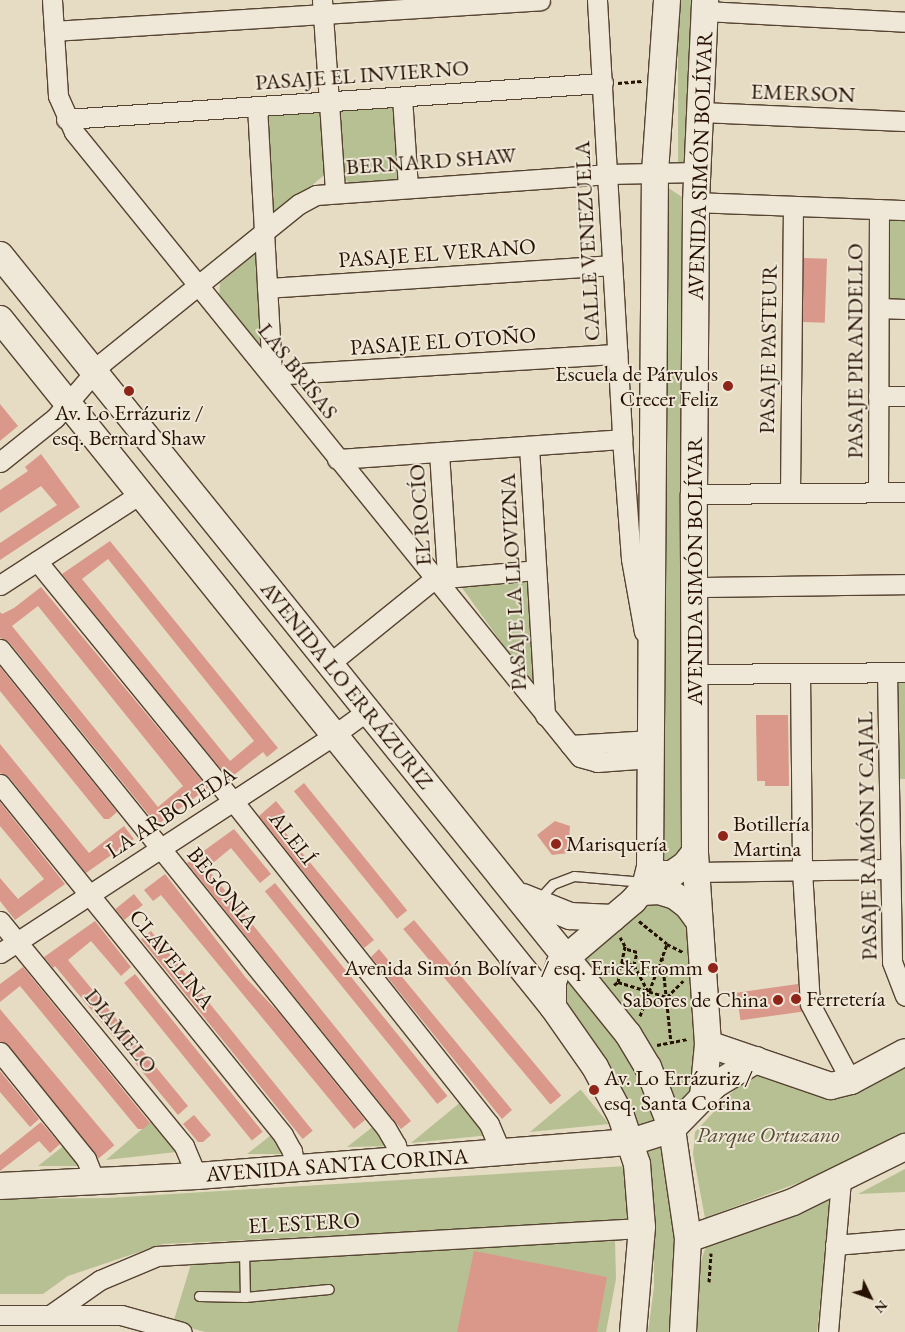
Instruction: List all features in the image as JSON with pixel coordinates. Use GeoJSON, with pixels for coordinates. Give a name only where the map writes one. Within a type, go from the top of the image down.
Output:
{"type":"FeatureCollection","features":[{"type":"Feature","properties":{"kind":"main road","name":"AVENIDA SIMÓN BOLÍVAR"},"geometry":{"type":"LineString","coordinates":[[646,880],[651,749],[655,172],[667,0]]}},
{"type":"Feature","properties":{"kind":"main road","name":"AVENIDA SIMÓN BOLÍVAR"},"geometry":{"type":"LineString","coordinates":[[703,1097],[695,862],[696,674],[694,494],[696,202],[705,6]]}},
{"type":"Feature","properties":{"kind":"main road","name":"AVENIDA LO ERRÁZURIZ"},"geometry":{"type":"LineString","coordinates":[[0,254],[367,710],[526,899],[567,956],[628,1034],[648,1066],[672,1129],[684,1201],[688,1239],[684,1332]]}},
{"type":"Feature","properties":{"kind":"main road","name":"AVENIDA LO ERRÁZURIZ"},"geometry":{"type":"LineString","coordinates":[[0,319],[553,1007],[607,1087],[634,1153],[641,1198],[639,1293],[634,1332]]}},
{"type":"Feature","properties":{"kind":"main road"},"geometry":{"type":"LineString","coordinates":[[553,1007],[553,982],[567,956],[620,921],[646,880],[659,874],[672,874],[685,865],[695,862]]}},
{"type":"Feature","properties":{"kind":"main road"},"geometry":{"type":"LineString","coordinates":[[646,880],[659,891],[675,896],[688,906],[698,920]]}},
{"type":"Feature","properties":{"kind":"main road"},"geometry":{"type":"LineString","coordinates":[[526,899],[570,916],[620,921]]}},
{"type":"Feature","properties":{"kind":"main road"},"geometry":{"type":"LineString","coordinates":[[702,1040],[831,1086],[851,1081],[905,1052]]}},
{"type":"Feature","properties":{"kind":"main road"},"geometry":{"type":"LineString","coordinates":[[672,1129],[703,1097],[728,1075],[756,1060]]}},
{"type":"Feature","properties":{"kind":"main road","name":"AVENIDA SANTA CORINA"},"geometry":{"type":"LineString","coordinates":[[0,1186],[197,1176],[501,1152],[634,1153],[672,1129]]}},
{"type":"Feature","properties":{"kind":"main road"},"geometry":{"type":"LineString","coordinates":[[688,1239],[758,1216],[841,1180],[905,1147]]}},
{"type":"Feature","properties":{"kind":"street","name":"LAS BRISAS"},"geometry":{"type":"LineString","coordinates":[[52,0],[58,96],[66,119],[272,375],[336,459],[441,578],[545,716],[570,745],[651,749]]}},
{"type":"Feature","properties":{"kind":"street"},"geometry":{"type":"LineString","coordinates":[[54,31],[323,7],[540,0]]}},
{"type":"Feature","properties":{"kind":"street","name":"CALLE VENEZUELA"},"geometry":{"type":"LineString","coordinates":[[597,0],[609,174],[611,265],[622,439],[634,578],[651,658]]}},
{"type":"Feature","properties":{"kind":"street"},"geometry":{"type":"LineString","coordinates":[[705,6],[905,22]]}},
{"type":"Feature","properties":{"kind":"street"},"geometry":{"type":"LineString","coordinates":[[323,7],[335,192]]}},
{"type":"Feature","properties":{"kind":"street","name":"PASAJE EL INVIERNO"},"geometry":{"type":"LineString","coordinates":[[66,119],[603,84]]}},
{"type":"Feature","properties":{"kind":"street"},"geometry":{"type":"LineString","coordinates":[[402,97],[408,187]]}},
{"type":"Feature","properties":{"kind":"street"},"geometry":{"type":"LineString","coordinates":[[257,106],[272,375]]}},
{"type":"Feature","properties":{"kind":"street","name":"EMERSON"},"geometry":{"type":"LineString","coordinates":[[699,112],[905,121]]}},
{"type":"Feature","properties":{"kind":"street","name":"BERNARD SHAW"},"geometry":{"type":"LineString","coordinates":[[199,286],[307,199],[335,192],[609,174],[697,172]]}},
{"type":"Feature","properties":{"kind":"street"},"geometry":{"type":"LineString","coordinates":[[696,202],[905,210]]}},
{"type":"Feature","properties":{"kind":"street","name":"PASAJE PASTEUR"},"geometry":{"type":"LineString","coordinates":[[790,493],[793,206]]}},
{"type":"Feature","properties":{"kind":"street","name":"PASAJE PIRANDELLO"},"geometry":{"type":"LineString","coordinates":[[878,492],[879,209]]}},
{"type":"Feature","properties":{"kind":"street","name":"PASAJE EL VERANO"},"geometry":{"type":"LineString","coordinates":[[267,288],[611,265]]}},
{"type":"Feature","properties":{"kind":"street"},"geometry":{"type":"LineString","coordinates":[[0,462],[36,435],[95,372],[199,286]]}},
{"type":"Feature","properties":{"kind":"street"},"geometry":{"type":"LineString","coordinates":[[879,308],[905,309]]}},
{"type":"Feature","properties":{"kind":"street","name":"PASAJE EL OTOÑO"},"geometry":{"type":"LineString","coordinates":[[272,375],[617,354]]}},
{"type":"Feature","properties":{"kind":"street"},"geometry":{"type":"LineString","coordinates":[[878,396],[905,396]]}},
{"type":"Feature","properties":{"kind":"street"},"geometry":{"type":"LineString","coordinates":[[336,459],[622,439]]}},
{"type":"Feature","properties":{"kind":"street","name":"PASAJE LA LLOVIZNA"},"geometry":{"type":"LineString","coordinates":[[529,446],[545,716]]}},
{"type":"Feature","properties":{"kind":"street","name":"EL ROCÍO"},"geometry":{"type":"LineString","coordinates":[[439,452],[441,578]]}},
{"type":"Feature","properties":{"kind":"street"},"geometry":{"type":"LineString","coordinates":[[694,494],[905,492]]}},
{"type":"Feature","properties":{"kind":"street"},"geometry":{"type":"LineString","coordinates":[[0,585],[140,494]]}},
{"type":"Feature","properties":{"kind":"street","name":"ALELÍ"},"geometry":{"type":"LineString","coordinates":[[36,561],[233,801],[489,1124],[501,1152]]}},
{"type":"Feature","properties":{"kind":"street"},"geometry":{"type":"LineString","coordinates":[[330,664],[441,578],[536,570]]}},
{"type":"Feature","properties":{"kind":"street"},"geometry":{"type":"LineString","coordinates":[[695,587],[905,584]]}},
{"type":"Feature","properties":{"kind":"street","name":"BEGONIA"},"geometry":{"type":"LineString","coordinates":[[0,649],[391,1136],[400,1161]]}},
{"type":"Feature","properties":{"kind":"street"},"geometry":{"type":"LineString","coordinates":[[696,674],[896,672]]}},
{"type":"Feature","properties":{"kind":"street","name":"PASAJE RAMÓN Y CAJAL"},"geometry":{"type":"LineString","coordinates":[[896,672],[897,781],[889,869],[898,942],[894,971],[905,996]]}},
{"type":"Feature","properties":{"kind":"street"},"geometry":{"type":"LineString","coordinates":[[800,674],[802,870],[810,1004],[851,1081]]}},
{"type":"Feature","properties":{"kind":"street","name":"LA ARBOLEDA"},"geometry":{"type":"LineString","coordinates":[[0,953],[334,735],[367,710]]}},
{"type":"Feature","properties":{"kind":"street","name":"CLAVELINA"},"geometry":{"type":"LineString","coordinates":[[0,784],[283,1135],[292,1151],[295,1168]]}},
{"type":"Feature","properties":{"kind":"street"},"geometry":{"type":"LineString","coordinates":[[695,862],[802,870],[889,869]]}},
{"type":"Feature","properties":{"kind":"street","name":"DIAMELO"},"geometry":{"type":"LineString","coordinates":[[0,921],[184,1146],[194,1162],[197,1176]]}},
{"type":"Feature","properties":{"kind":"street"},"geometry":{"type":"LineString","coordinates":[[0,1052],[86,1159],[94,1181]]}},
{"type":"Feature","properties":{"kind":"street"},"geometry":{"type":"LineString","coordinates":[[828,1332],[841,1180]]}},
{"type":"Feature","properties":{"kind":"street","name":"EL ESTERO"},"geometry":{"type":"LineString","coordinates":[[50,1315],[100,1280],[157,1256],[627,1229]]}},
{"type":"Feature","properties":{"kind":"street"},"geometry":{"type":"LineString","coordinates":[[835,1245],[905,1239]]}},
{"type":"Feature","properties":{"kind":"street"},"geometry":{"type":"LineString","coordinates":[[0,1315],[50,1315],[182,1332]]}},
{"type":"Feature","properties":{"kind":"lane"},"geometry":{"type":"LineString","coordinates":[[526,899],[553,884],[574,876],[646,880]]}},
{"type":"Feature","properties":{"kind":"lane"},"geometry":{"type":"LineString","coordinates":[[244,1250],[245,1297]]}},
{"type":"Feature","properties":{"kind":"lane"},"geometry":{"type":"LineString","coordinates":[[200,1296],[245,1297],[329,1289]]}},
{"type":"Feature","properties":{"kind":"path"},"geometry":{"type":"LineString","coordinates":[[603,84],[661,80]]}},
{"type":"Feature","properties":{"kind":"path"},"geometry":{"type":"LineString","coordinates":[[620,921],[690,956]]}},
{"type":"Feature","properties":{"kind":"path"},"geometry":{"type":"LineString","coordinates":[[608,990],[618,982],[624,948],[620,921]]}},
{"type":"Feature","properties":{"kind":"path"},"geometry":{"type":"LineString","coordinates":[[639,1017],[667,944]]}},
{"type":"Feature","properties":{"kind":"path"},"geometry":{"type":"LineString","coordinates":[[624,948],[637,952],[634,965],[649,992]]}},
{"type":"Feature","properties":{"kind":"path"},"geometry":{"type":"LineString","coordinates":[[662,956],[672,1042]]}},
{"type":"Feature","properties":{"kind":"path"},"geometry":{"type":"LineString","coordinates":[[621,962],[634,965]]}},
{"type":"Feature","properties":{"kind":"path"},"geometry":{"type":"LineString","coordinates":[[667,997],[685,980]]}},
{"type":"Feature","properties":{"kind":"path"},"geometry":{"type":"LineString","coordinates":[[618,982],[667,997]]}},
{"type":"Feature","properties":{"kind":"path"},"geometry":{"type":"LineString","coordinates":[[649,1046],[702,1040]]}},
{"type":"Feature","properties":{"kind":"green space"},"geometry":{"type":"Polygon","coordinates":[[[678,0],[702,0],[702,168],[678,168],[678,0]]]}},
{"type":"Feature","properties":{"kind":"green space"},"geometry":{"type":"Polygon","coordinates":[[[347,105],[398,106],[403,176],[398,180],[352,184],[344,179],[340,110],[347,105]]]}},
{"type":"Feature","properties":{"kind":"green space"},"geometry":{"type":"Polygon","coordinates":[[[324,107],[328,172],[271,219],[265,109],[324,107]]]}},
{"type":"Feature","properties":{"kind":"green space"},"geometry":{"type":"Polygon","coordinates":[[[664,185],[691,203],[688,838],[669,867],[659,864],[664,185]]]}},
{"type":"Feature","properties":{"kind":"green space"},"geometry":{"type":"Polygon","coordinates":[[[884,215],[905,215],[905,303],[884,303],[884,215]]]}},
{"type":"Feature","properties":{"kind":"green space"},"geometry":{"type":"Polygon","coordinates":[[[259,250],[264,350],[219,297],[220,283],[259,250]]]}},
{"type":"Feature","properties":{"kind":"green space"},"geometry":{"type":"Polygon","coordinates":[[[533,576],[541,698],[458,582],[533,576]]]}},
{"type":"Feature","properties":{"kind":"green space"},"geometry":{"type":"Polygon","coordinates":[[[893,683],[905,683],[905,779],[893,779],[893,683]]]}},
{"type":"Feature","properties":{"kind":"green space"},"geometry":{"type":"Polygon","coordinates":[[[658,898],[689,916],[699,1087],[679,1105],[671,1101],[577,954],[646,904],[658,898]]]}},
{"type":"Feature","properties":{"kind":"green space"},"geometry":{"type":"Polygon","coordinates":[[[568,972],[631,1051],[658,1124],[640,1126],[631,1115],[561,994],[568,972]]]}},
{"type":"Feature","properties":{"kind":"green space","name":"Parque Ortuzano"},"geometry":{"type":"Polygon","coordinates":[[[905,1062],[905,1134],[846,1165],[705,1218],[693,1154],[695,1132],[734,1090],[754,1075],[839,1097],[905,1062]]]}},
{"type":"Feature","properties":{"kind":"green space"},"geometry":{"type":"Polygon","coordinates":[[[580,1090],[609,1124],[530,1132],[580,1090]]]}},
{"type":"Feature","properties":{"kind":"green space"},"geometry":{"type":"Polygon","coordinates":[[[462,1101],[490,1135],[411,1143],[462,1101]]]}},
{"type":"Feature","properties":{"kind":"green space"},"geometry":{"type":"Polygon","coordinates":[[[156,1117],[185,1151],[106,1160],[156,1117]]]}},
{"type":"Feature","properties":{"kind":"green space"},"geometry":{"type":"Polygon","coordinates":[[[375,1125],[392,1146],[347,1147],[375,1125]]]}},
{"type":"Feature","properties":{"kind":"green space"},"geometry":{"type":"Polygon","coordinates":[[[275,1132],[292,1154],[247,1154],[275,1132]]]}},
{"type":"Feature","properties":{"kind":"green space"},"geometry":{"type":"Polygon","coordinates":[[[66,1144],[83,1166],[38,1166],[66,1144]]]}},
{"type":"Feature","properties":{"kind":"green space"},"geometry":{"type":"Polygon","coordinates":[[[645,1145],[661,1146],[684,1229],[678,1332],[648,1332],[654,1287],[654,1215],[645,1145]]]}},
{"type":"Feature","properties":{"kind":"green space"},"geometry":{"type":"Polygon","coordinates":[[[626,1166],[635,1221],[163,1244],[68,1276],[43,1294],[0,1294],[0,1199],[108,1198],[626,1166]]]}},
{"type":"Feature","properties":{"kind":"green space"},"geometry":{"type":"Polygon","coordinates":[[[905,1169],[905,1192],[858,1194],[905,1169]]]}},
{"type":"Feature","properties":{"kind":"green space"},"geometry":{"type":"Polygon","coordinates":[[[831,1200],[817,1332],[697,1332],[701,1261],[707,1243],[831,1200]]]}},
{"type":"Feature","properties":{"kind":"green space"},"geometry":{"type":"Polygon","coordinates":[[[615,1241],[616,1279],[606,1332],[205,1332],[173,1323],[191,1264],[298,1253],[484,1242],[615,1241]]]}},
{"type":"Feature","properties":{"kind":"building"},"geometry":{"type":"Polygon","coordinates":[[[804,258],[827,259],[825,323],[802,322],[804,258]]]}},
{"type":"Feature","properties":{"kind":"building"},"geometry":{"type":"Polygon","coordinates":[[[0,404],[18,426],[0,441],[0,404]]]}},
{"type":"Feature","properties":{"kind":"building"},"geometry":{"type":"Polygon","coordinates":[[[41,454],[80,507],[0,560],[0,543],[57,505],[41,486],[0,513],[0,490],[28,471],[25,467],[41,454]]]}},
{"type":"Feature","properties":{"kind":"building"},"geometry":{"type":"Polygon","coordinates":[[[110,541],[278,748],[267,757],[263,752],[229,779],[62,574],[110,541]],[[108,559],[82,579],[230,761],[254,741],[108,559]]]}},
{"type":"Feature","properties":{"kind":"building"},"geometry":{"type":"Polygon","coordinates":[[[41,587],[208,788],[157,825],[9,642],[0,638],[0,612],[2,614],[14,608],[41,587]],[[38,606],[12,626],[158,807],[183,786],[38,606]]]}},
{"type":"Feature","properties":{"kind":"building"},"geometry":{"type":"Polygon","coordinates":[[[0,667],[117,812],[109,819],[104,819],[0,691],[0,667]]]}},
{"type":"Feature","properties":{"kind":"building"},"geometry":{"type":"Polygon","coordinates":[[[756,715],[788,715],[789,786],[765,786],[765,781],[757,781],[756,715]]]}},
{"type":"Feature","properties":{"kind":"building"},"geometry":{"type":"Polygon","coordinates":[[[0,744],[89,853],[124,826],[134,839],[86,873],[9,777],[0,773],[0,744]]]}},
{"type":"Feature","properties":{"kind":"building"},"geometry":{"type":"Polygon","coordinates":[[[304,783],[407,910],[397,919],[294,791],[304,783]]]}},
{"type":"Feature","properties":{"kind":"building"},"geometry":{"type":"Polygon","coordinates":[[[276,801],[285,812],[275,820],[374,940],[364,948],[259,816],[276,801]]]}},
{"type":"Feature","properties":{"kind":"building"},"geometry":{"type":"Polygon","coordinates":[[[0,802],[65,884],[15,920],[0,901],[0,878],[18,899],[44,879],[0,826],[0,802]]]}},
{"type":"Feature","properties":{"kind":"building","name":"Marisquería"},"geometry":{"type":"Polygon","coordinates":[[[555,821],[570,826],[568,853],[552,855],[537,835],[555,821]]]}},
{"type":"Feature","properties":{"kind":"building"},"geometry":{"type":"Polygon","coordinates":[[[234,829],[271,874],[260,883],[231,848],[207,868],[411,1121],[401,1129],[187,863],[234,829]]]}},
{"type":"Feature","properties":{"kind":"building"},"geometry":{"type":"Polygon","coordinates":[[[165,874],[246,978],[279,1013],[365,1120],[354,1129],[161,895],[153,901],[144,890],[165,874]]]}},
{"type":"Feature","properties":{"kind":"building"},"geometry":{"type":"Polygon","coordinates":[[[275,883],[447,1096],[437,1104],[265,891],[275,883]]]}},
{"type":"Feature","properties":{"kind":"building"},"geometry":{"type":"Polygon","coordinates":[[[134,894],[143,905],[124,920],[115,909],[134,894]]]}},
{"type":"Feature","properties":{"kind":"building"},"geometry":{"type":"Polygon","coordinates":[[[414,920],[561,1095],[550,1104],[403,929],[414,920]]]}},
{"type":"Feature","properties":{"kind":"building"},"geometry":{"type":"Polygon","coordinates":[[[95,921],[131,967],[121,976],[91,941],[68,960],[188,1106],[178,1115],[55,966],[53,968],[44,957],[95,921]]]}},
{"type":"Feature","properties":{"kind":"building"},"geometry":{"type":"Polygon","coordinates":[[[151,931],[313,1131],[303,1139],[141,939],[151,931]]]}},
{"type":"Feature","properties":{"kind":"building"},"geometry":{"type":"Polygon","coordinates":[[[379,949],[512,1110],[502,1119],[371,957],[379,949]]]}},
{"type":"Feature","properties":{"kind":"building"},"geometry":{"type":"Polygon","coordinates":[[[23,967],[150,1123],[143,1129],[138,1129],[20,986],[0,1002],[0,984],[23,967]]]}},
{"type":"Feature","properties":{"kind":"building"},"geometry":{"type":"Polygon","coordinates":[[[135,974],[263,1132],[252,1141],[124,983],[135,974]]]}},
{"type":"Feature","properties":{"kind":"building"},"geometry":{"type":"Polygon","coordinates":[[[798,984],[802,1012],[741,1020],[737,993],[798,984]]]}},
{"type":"Feature","properties":{"kind":"building"},"geometry":{"type":"Polygon","coordinates":[[[0,1009],[114,1145],[98,1159],[0,1042],[0,1009]]]}},
{"type":"Feature","properties":{"kind":"building"},"geometry":{"type":"Polygon","coordinates":[[[0,1071],[39,1119],[30,1127],[0,1092],[0,1071]]]}},
{"type":"Feature","properties":{"kind":"building"},"geometry":{"type":"Polygon","coordinates":[[[194,1115],[211,1135],[203,1142],[198,1142],[183,1124],[194,1115]]]}},
{"type":"Feature","properties":{"kind":"building"},"geometry":{"type":"Polygon","coordinates":[[[41,1122],[60,1144],[50,1153],[39,1141],[0,1171],[0,1155],[41,1122]]]}},
{"type":"Feature","properties":{"kind":"building"},"geometry":{"type":"Polygon","coordinates":[[[474,1251],[607,1277],[597,1332],[457,1332],[474,1251]]]}},
{"type":"Feature","properties":{"kind":"place","name":"Escuela de Párvulos Crecer Feliz"},"geometry":{"type":"Point","coordinates":[728,386]}},
{"type":"Feature","properties":{"kind":"place","name":"Av. Lo Errázuriz / esq. Bernard Shaw"},"geometry":{"type":"Point","coordinates":[129,391]}},
{"type":"Feature","properties":{"kind":"place","name":"Botillería Martina"},"geometry":{"type":"Point","coordinates":[723,836]}},
{"type":"Feature","properties":{"kind":"place","name":"Marisquería"},"geometry":{"type":"Point","coordinates":[556,844]}},
{"type":"Feature","properties":{"kind":"place","name":"Avenida Simón Bolívar / esq. Erick Fromm"},"geometry":{"type":"Point","coordinates":[713,968]}},
{"type":"Feature","properties":{"kind":"place","name":"Ferretería"},"geometry":{"type":"Point","coordinates":[796,999]}},
{"type":"Feature","properties":{"kind":"place","name":"Sabores de China"},"geometry":{"type":"Point","coordinates":[778,1000]}},
{"type":"Feature","properties":{"kind":"place","name":"Av. Lo Errázuriz / esq. Santa Corina"},"geometry":{"type":"Point","coordinates":[594,1090]}}]}
